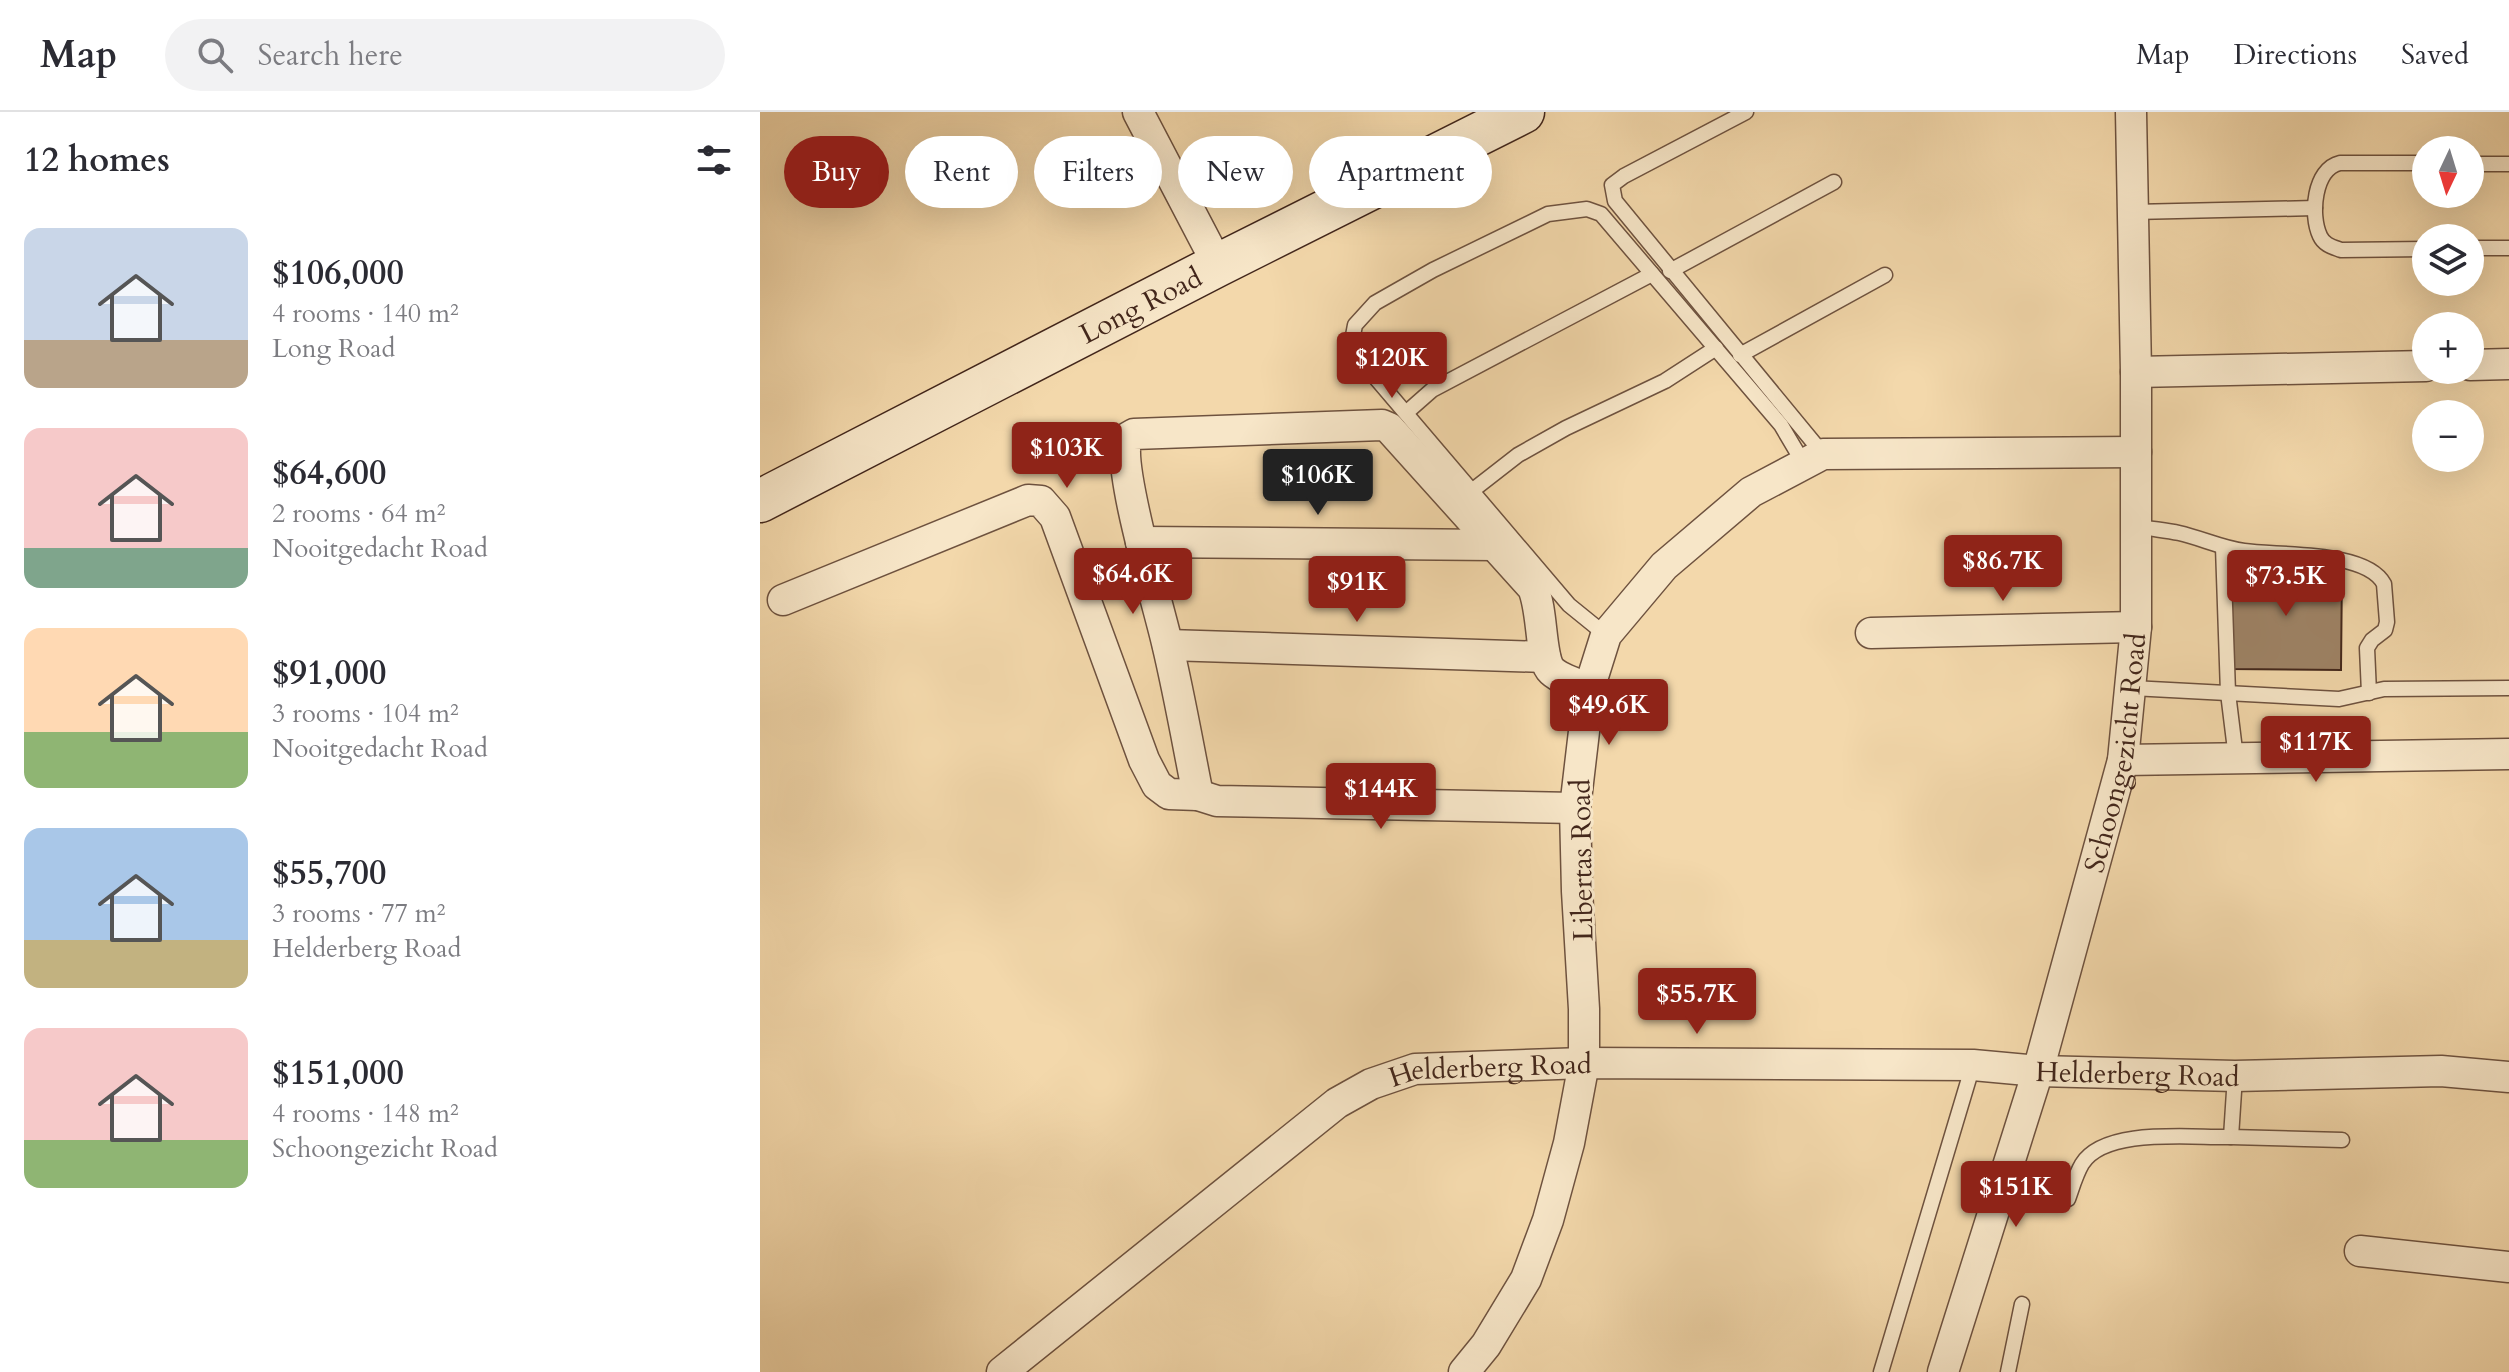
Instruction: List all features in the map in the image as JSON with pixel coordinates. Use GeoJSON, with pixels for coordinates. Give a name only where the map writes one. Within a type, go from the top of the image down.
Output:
{"type":"FeatureCollection","features":[{"type":"Feature","properties":{"kind":"main road","name":"Long Road"},"geometry":{"type":"LineString","coordinates":[[760,501],[1523,112]]}},
{"type":"Feature","properties":{"kind":"street"},"geometry":{"type":"LineString","coordinates":[[1138,112],[1218,265]]}},
{"type":"Feature","properties":{"kind":"street","name":"Schoongezicht Road"},"geometry":{"type":"LineString","coordinates":[[1943,1372],[2038,1071],[2123,760],[2136,627],[2136,372],[2131,112]]}},
{"type":"Feature","properties":{"kind":"street"},"geometry":{"type":"LineString","coordinates":[[2484,365],[2509,364]]}},
{"type":"Feature","properties":{"kind":"street"},"geometry":{"type":"LineString","coordinates":[[2136,372],[2412,366]]}},
{"type":"Feature","properties":{"kind":"street"},"geometry":{"type":"LineString","coordinates":[[1198,795],[1168,645],[1141,542],[1124,456],[1127,438],[1134,434],[1382,425],[1389,428],[1533,588],[1540,604],[1545,657],[1551,671],[1589,689]]}},
{"type":"Feature","properties":{"kind":"street","name":"Libertas Road"},"geometry":{"type":"LineString","coordinates":[[1464,1372],[1486,1345],[1526,1279],[1548,1220],[1569,1143],[1584,1063],[1575,808],[1589,689],[1606,635],[1664,566],[1751,492],[1814,459],[2136,452]]}},
{"type":"Feature","properties":{"kind":"street"},"geometry":{"type":"LineString","coordinates":[[783,600],[1028,500],[1041,501],[1055,517],[1144,760],[1157,785],[1169,794],[1198,795],[1217,801],[1575,808]]}},
{"type":"Feature","properties":{"kind":"street"},"geometry":{"type":"LineString","coordinates":[[1141,542],[1495,545]]}},
{"type":"Feature","properties":{"kind":"street"},"geometry":{"type":"LineString","coordinates":[[1871,633],[2136,627]]}},
{"type":"Feature","properties":{"kind":"street"},"geometry":{"type":"LineString","coordinates":[[1168,645],[1545,657]]}},
{"type":"Feature","properties":{"kind":"street"},"geometry":{"type":"LineString","coordinates":[[2123,760],[2509,754]]}},
{"type":"Feature","properties":{"kind":"street","name":"Helderberg Road"},"geometry":{"type":"LineString","coordinates":[[1002,1372],[1337,1103],[1371,1084],[1415,1069],[1584,1063],[1973,1065],[2038,1071],[2235,1076],[2441,1071],[2509,1077]]}},
{"type":"Feature","properties":{"kind":"street"},"geometry":{"type":"LineString","coordinates":[[2360,1251],[2509,1267]]}},
{"type":"Feature","properties":{"kind":"lane"},"geometry":{"type":"LineString","coordinates":[[1746,112],[1612,185],[1615,201],[1740,355],[1814,459]]}},
{"type":"Feature","properties":{"kind":"lane"},"geometry":{"type":"LineString","coordinates":[[2412,163],[2329,165],[2322,175],[2315,208],[2320,237],[2329,246],[2341,250],[2412,249]]}},
{"type":"Feature","properties":{"kind":"lane"},"geometry":{"type":"LineString","coordinates":[[2484,164],[2509,164]]}},
{"type":"Feature","properties":{"kind":"lane"},"geometry":{"type":"LineString","coordinates":[[1670,271],[1834,182]]}},
{"type":"Feature","properties":{"kind":"lane"},"geometry":{"type":"LineString","coordinates":[[2133,212],[2315,208]]}},
{"type":"Feature","properties":{"kind":"lane"},"geometry":{"type":"LineString","coordinates":[[1606,635],[1569,605],[1357,356],[1352,341],[1355,325],[1375,303],[1548,214],[1587,209],[1601,214],[1781,425],[1814,459]]}},
{"type":"Feature","properties":{"kind":"lane"},"geometry":{"type":"LineString","coordinates":[[2484,248],[2509,248]]}},
{"type":"Feature","properties":{"kind":"lane"},"geometry":{"type":"LineString","coordinates":[[1407,412],[1432,390],[1652,274]]}},
{"type":"Feature","properties":{"kind":"lane"},"geometry":{"type":"LineString","coordinates":[[1740,355],[1885,275]]}},
{"type":"Feature","properties":{"kind":"lane"},"geometry":{"type":"LineString","coordinates":[[1473,490],[1518,455],[1566,428],[1665,381],[1716,348]]}},
{"type":"Feature","properties":{"kind":"lane"},"geometry":{"type":"LineString","coordinates":[[2136,526],[2180,533],[2246,552],[2294,553],[2338,560],[2381,579],[2387,622],[2385,630],[2367,648],[2369,693]]}},
{"type":"Feature","properties":{"kind":"lane"},"geometry":{"type":"LineString","coordinates":[[2223,547],[2228,693],[2236,758]]}},
{"type":"Feature","properties":{"kind":"lane"},"geometry":{"type":"LineString","coordinates":[[2132,688],[2339,699],[2384,689],[2509,688]]}},
{"type":"Feature","properties":{"kind":"lane"},"geometry":{"type":"LineString","coordinates":[[1881,1372],[1973,1065]]}},
{"type":"Feature","properties":{"kind":"lane"},"geometry":{"type":"LineString","coordinates":[[2231,1137],[2235,1076]]}},
{"type":"Feature","properties":{"kind":"lane"},"geometry":{"type":"LineString","coordinates":[[2068,1199],[2082,1163],[2100,1146],[2125,1139],[2231,1137],[2342,1140]]}},
{"type":"Feature","properties":{"kind":"lane"},"geometry":{"type":"LineString","coordinates":[[2008,1372],[2022,1304]]}},
{"type":"Feature","properties":{"kind":"building"},"geometry":{"type":"Polygon","coordinates":[[[2231,567],[2342,568],[2341,670],[2230,669],[2231,567]]]}}]}
